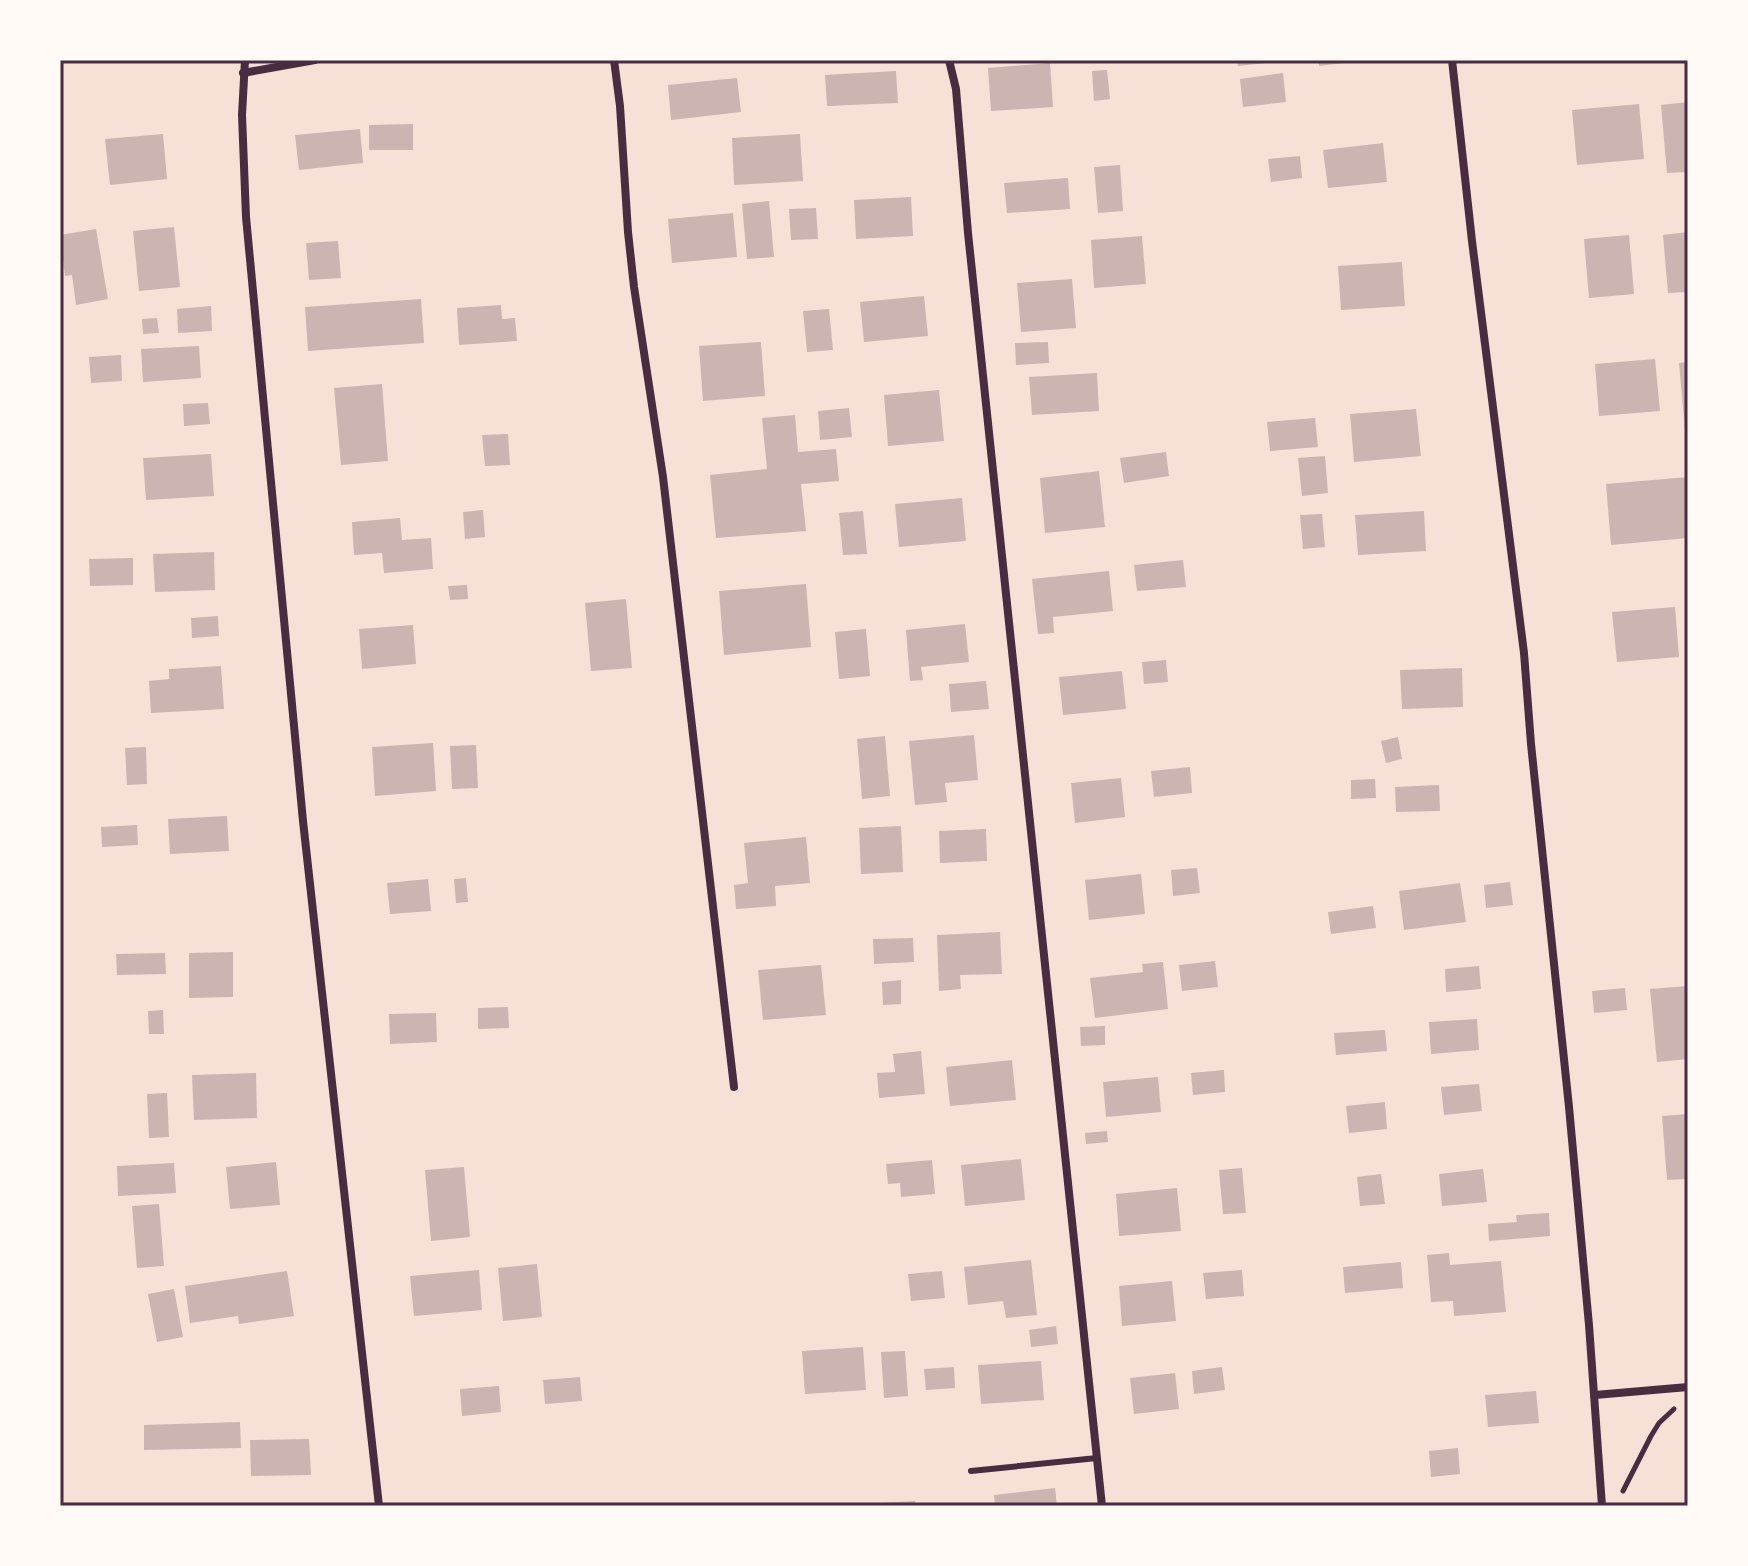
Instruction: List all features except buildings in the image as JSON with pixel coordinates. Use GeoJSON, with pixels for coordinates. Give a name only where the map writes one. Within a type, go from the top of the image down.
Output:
{"type":"FeatureCollection","features":[{"type":"Feature","properties":{"kind":"street"},"geometry":{"type":"LineString","coordinates":[[245,60],[242,152],[246,217],[278,563],[328,1064],[379,1506]]}},
{"type":"Feature","properties":{"kind":"street"},"geometry":{"type":"LineString","coordinates":[[243,73],[315,60]]}},
{"type":"Feature","properties":{"kind":"street"},"geometry":{"type":"LineString","coordinates":[[614,60],[628,232],[665,493],[734,1087]]}},
{"type":"Feature","properties":{"kind":"street"},"geometry":{"type":"LineString","coordinates":[[949,60],[956,89],[968,233],[1102,1506]]}},
{"type":"Feature","properties":{"kind":"street"},"geometry":{"type":"LineString","coordinates":[[1452,60],[1524,653],[1569,1107],[1602,1506]]}},
{"type":"Feature","properties":{"kind":"street"},"geometry":{"type":"LineString","coordinates":[[1595,1395],[1688,1387]]}},
{"type":"Feature","properties":{"kind":"lane"},"geometry":{"type":"LineString","coordinates":[[971,1471],[1097,1458]]}},
{"type":"Feature","properties":{"kind":"path"},"geometry":{"type":"LineString","coordinates":[[1620,1495],[1659,1423],[1678,1404]]}}]}
